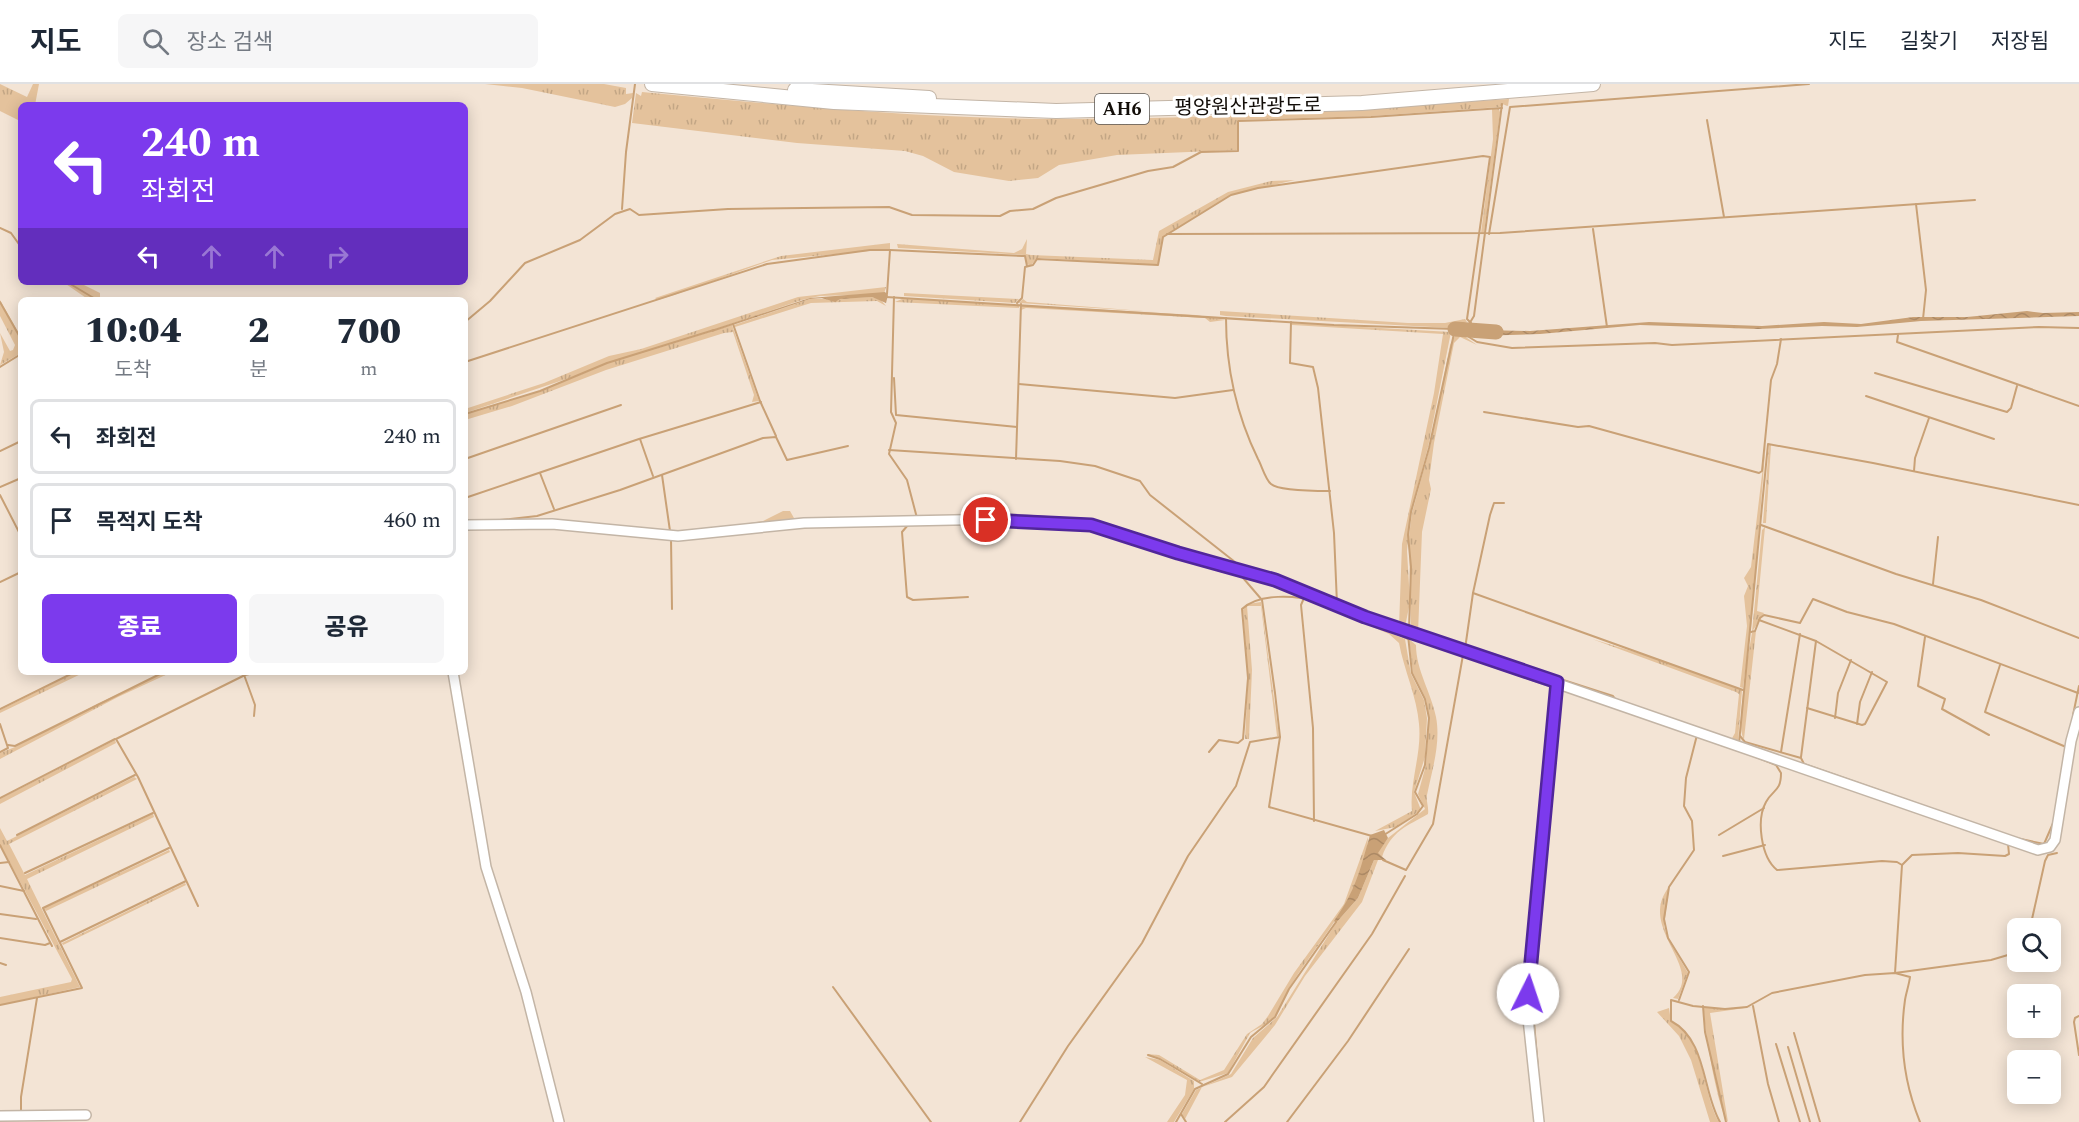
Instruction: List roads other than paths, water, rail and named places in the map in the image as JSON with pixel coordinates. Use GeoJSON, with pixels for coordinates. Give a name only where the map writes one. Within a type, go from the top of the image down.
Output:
{"type":"FeatureCollection","features":[{"type":"Feature","properties":{"kind":"highway","name":"평양원산관광도로"},"geometry":{"type":"LineString","coordinates":[[652,84],[834,102],[1056,111],[1362,103],[1593,84]]}},
{"type":"Feature","properties":{"kind":"highway"},"geometry":{"type":"LineString","coordinates":[[739,84],[939,99],[1055,102],[1364,94],[1479,84]]}},
{"type":"Feature","properties":{"kind":"street"},"geometry":{"type":"LineString","coordinates":[[468,525],[552,524],[678,536],[804,523],[1003,519],[1091,525],[1187,556],[1275,580],[1365,617],[2038,850],[2050,847],[2055,840],[2071,741],[2079,712]]}},
{"type":"Feature","properties":{"kind":"street"},"geometry":{"type":"LineString","coordinates":[[454,675],[486,867],[526,992],[559,1122]]}},
{"type":"Feature","properties":{"kind":"street"},"geometry":{"type":"LineString","coordinates":[[1539,1122],[1527,1009],[1557,682]]}},
{"type":"Feature","properties":{"kind":"street"},"geometry":{"type":"LineString","coordinates":[[0,1116],[86,1115]]}},
{"type":"Feature","properties":{"kind":"water"},"geometry":{"type":"Polygon","coordinates":[[[885,292],[888,295],[886,303],[872,297],[840,299],[835,302],[822,298],[810,299],[712,332],[711,330],[810,298],[885,292]]]}},
{"type":"Feature","properties":{"kind":"water"},"geometry":{"type":"Polygon","coordinates":[[[2027,311],[2079,312],[2079,316],[1921,321],[1857,327],[1758,329],[1640,325],[1540,334],[1476,336],[1478,324],[1484,330],[1530,331],[1649,322],[1762,326],[1824,322],[1861,324],[1913,317],[1967,317],[2027,311]]]}},
{"type":"Feature","properties":{"kind":"water"},"geometry":{"type":"Polygon","coordinates":[[[1384,830],[1388,838],[1378,853],[1386,860],[1374,860],[1358,898],[1336,923],[1334,921],[1348,899],[1356,880],[1370,835],[1384,830]]]}},
{"type":"Feature","properties":{"kind":"waterway"},"geometry":{"type":"LineString","coordinates":[[622,209],[626,152],[635,84]]}},
{"type":"Feature","properties":{"kind":"waterway"},"geometry":{"type":"LineString","coordinates":[[1489,234],[1510,107],[1809,84]]}},
{"type":"Feature","properties":{"kind":"waterway"},"geometry":{"type":"LineString","coordinates":[[1502,104],[1474,316],[1466,329],[1469,337],[1477,342],[1512,348],[1655,343],[1672,345],[2039,327],[2079,328]]}},
{"type":"Feature","properties":{"kind":"waterway"},"geometry":{"type":"LineString","coordinates":[[468,319],[490,301],[525,263],[580,240],[615,214],[630,209],[639,215],[728,209],[889,207],[912,215],[1000,216],[1010,211],[1033,209],[1056,198],[1148,171],[1173,167],[1201,152],[1238,151],[1238,121],[1371,117],[1502,108]]}},
{"type":"Feature","properties":{"kind":"waterway"},"geometry":{"type":"LineString","coordinates":[[1707,120],[1724,217]]}},
{"type":"Feature","properties":{"kind":"waterway"},"geometry":{"type":"LineString","coordinates":[[1017,303],[1022,298],[1025,267],[1033,265],[1037,259],[1158,265],[1163,237],[1231,195],[1258,188],[1483,156],[1490,157],[1467,319],[1471,323]]}},
{"type":"Feature","properties":{"kind":"waterway"},"geometry":{"type":"LineString","coordinates":[[1167,234],[1500,233],[1975,200]]}},
{"type":"Feature","properties":{"kind":"waterway"},"geometry":{"type":"LineString","coordinates":[[1916,204],[1926,290],[1923,319]]}},
{"type":"Feature","properties":{"kind":"waterway"},"geometry":{"type":"LineString","coordinates":[[0,228],[11,233],[18,243]]}},
{"type":"Feature","properties":{"kind":"waterway"},"geometry":{"type":"LineString","coordinates":[[1593,229],[1607,327]]}},
{"type":"Feature","properties":{"kind":"waterway"},"geometry":{"type":"LineString","coordinates":[[468,361],[767,264],[870,250],[890,250],[887,294]]}},
{"type":"Feature","properties":{"kind":"waterway"},"geometry":{"type":"LineString","coordinates":[[890,250],[1025,256],[1027,266]]}},
{"type":"Feature","properties":{"kind":"waterway"},"geometry":{"type":"LineString","coordinates":[[72,285],[92,297]]}},
{"type":"Feature","properties":{"kind":"waterway"},"geometry":{"type":"LineString","coordinates":[[886,297],[1334,325],[1455,329],[1429,448],[1411,512],[1408,535],[1411,567],[1409,629]]}},
{"type":"Feature","properties":{"kind":"waterway"},"geometry":{"type":"LineString","coordinates":[[894,297],[891,412],[896,423],[889,454],[907,480],[917,518]]}},
{"type":"Feature","properties":{"kind":"waterway"},"geometry":{"type":"LineString","coordinates":[[0,302],[18,334]]}},
{"type":"Feature","properties":{"kind":"waterway"},"geometry":{"type":"LineString","coordinates":[[1016,459],[1021,304]]}},
{"type":"Feature","properties":{"kind":"waterway"},"geometry":{"type":"LineString","coordinates":[[1226,318],[1230,373],[1238,408],[1267,479],[1271,484],[1282,488],[1330,491]]}},
{"type":"Feature","properties":{"kind":"waterway"},"geometry":{"type":"LineString","coordinates":[[1291,322],[1290,363],[1313,367],[1318,388],[1334,533],[1337,604]]}},
{"type":"Feature","properties":{"kind":"waterway"},"geometry":{"type":"LineString","coordinates":[[733,324],[760,401],[776,436]]}},
{"type":"Feature","properties":{"kind":"waterway"},"geometry":{"type":"LineString","coordinates":[[1455,329],[1496,332]]}},
{"type":"Feature","properties":{"kind":"waterway"},"geometry":{"type":"LineString","coordinates":[[468,413],[540,391],[607,363],[714,330]]}},
{"type":"Feature","properties":{"kind":"waterway"},"geometry":{"type":"LineString","coordinates":[[1898,335],[1897,342],[2079,406]]}},
{"type":"Feature","properties":{"kind":"waterway"},"geometry":{"type":"LineString","coordinates":[[1484,412],[1578,427],[1589,426],[1759,473],[1762,471],[1771,380],[1777,364],[1781,339]]}},
{"type":"Feature","properties":{"kind":"waterway"},"geometry":{"type":"LineString","coordinates":[[0,367],[18,356]]}},
{"type":"Feature","properties":{"kind":"waterway"},"geometry":{"type":"LineString","coordinates":[[1875,373],[2007,412],[2011,408],[2017,386]]}},
{"type":"Feature","properties":{"kind":"waterway"},"geometry":{"type":"LineString","coordinates":[[894,378],[896,415],[1017,427]]}},
{"type":"Feature","properties":{"kind":"waterway"},"geometry":{"type":"LineString","coordinates":[[1019,384],[1175,398],[1233,390]]}},
{"type":"Feature","properties":{"kind":"waterway"},"geometry":{"type":"LineString","coordinates":[[1866,396],[1994,439]]}},
{"type":"Feature","properties":{"kind":"waterway"},"geometry":{"type":"LineString","coordinates":[[468,497],[639,439],[761,402]]}},
{"type":"Feature","properties":{"kind":"waterway"},"geometry":{"type":"LineString","coordinates":[[468,458],[621,405]]}},
{"type":"Feature","properties":{"kind":"waterway"},"geometry":{"type":"LineString","coordinates":[[1914,471],[1915,458],[1929,418]]}},
{"type":"Feature","properties":{"kind":"waterway"},"geometry":{"type":"LineString","coordinates":[[500,520],[537,516],[620,490],[763,438],[776,437],[787,460],[848,446]]}},
{"type":"Feature","properties":{"kind":"waterway"},"geometry":{"type":"LineString","coordinates":[[640,439],[653,476]]}},
{"type":"Feature","properties":{"kind":"waterway"},"geometry":{"type":"LineString","coordinates":[[0,451],[18,442]]}},
{"type":"Feature","properties":{"kind":"waterway"},"geometry":{"type":"LineString","coordinates":[[1739,743],[1768,444],[2079,505]]}},
{"type":"Feature","properties":{"kind":"waterway"},"geometry":{"type":"LineString","coordinates":[[889,450],[1060,461],[1095,466],[1140,481],[1150,495],[1235,562],[1237,567]]}},
{"type":"Feature","properties":{"kind":"waterway"},"geometry":{"type":"LineString","coordinates":[[540,473],[554,509]]}},
{"type":"Feature","properties":{"kind":"waterway"},"geometry":{"type":"LineString","coordinates":[[662,475],[670,531]]}},
{"type":"Feature","properties":{"kind":"waterway"},"geometry":{"type":"LineString","coordinates":[[0,487],[18,479]]}},
{"type":"Feature","properties":{"kind":"waterway"},"geometry":{"type":"LineString","coordinates":[[0,495],[18,530]]}},
{"type":"Feature","properties":{"kind":"waterway"},"geometry":{"type":"LineString","coordinates":[[1465,649],[1473,593],[1490,515],[1494,503],[1504,503]]}},
{"type":"Feature","properties":{"kind":"waterway"},"geometry":{"type":"LineString","coordinates":[[908,525],[902,532],[907,597],[913,600],[968,597]]}},
{"type":"Feature","properties":{"kind":"waterway"},"geometry":{"type":"LineString","coordinates":[[1761,525],[1896,574],[1981,600],[2079,638]]}},
{"type":"Feature","properties":{"kind":"waterway"},"geometry":{"type":"LineString","coordinates":[[1933,584],[1938,537]]}},
{"type":"Feature","properties":{"kind":"waterway"},"geometry":{"type":"LineString","coordinates":[[671,538],[672,609]]}},
{"type":"Feature","properties":{"kind":"waterway"},"geometry":{"type":"LineString","coordinates":[[1238,572],[1262,600],[1275,693],[1280,737],[1269,807],[1372,836]]}},
{"type":"Feature","properties":{"kind":"waterway"},"geometry":{"type":"LineString","coordinates":[[0,582],[18,573]]}},
{"type":"Feature","properties":{"kind":"waterway"},"geometry":{"type":"LineString","coordinates":[[1473,593],[1743,690]]}},
{"type":"Feature","properties":{"kind":"waterway"},"geometry":{"type":"LineString","coordinates":[[1209,752],[1219,740],[1238,743],[1243,739],[1248,678],[1242,609],[1258,600],[1278,597],[1317,602]]}},
{"type":"Feature","properties":{"kind":"waterway"},"geometry":{"type":"LineString","coordinates":[[1304,598],[1301,605],[1313,728],[1314,821]]}},
{"type":"Feature","properties":{"kind":"waterway"},"geometry":{"type":"LineString","coordinates":[[1751,632],[1755,631],[1760,618],[1764,615],[1800,623],[1813,599],[1847,612],[1894,624],[2078,693]]}},
{"type":"Feature","properties":{"kind":"waterway"},"geometry":{"type":"LineString","coordinates":[[1759,620],[1816,641],[1887,682],[1865,724],[1862,725],[1807,708]]}},
{"type":"Feature","properties":{"kind":"waterway"},"geometry":{"type":"LineString","coordinates":[[1389,630],[1408,639]]}},
{"type":"Feature","properties":{"kind":"waterway"},"geometry":{"type":"LineString","coordinates":[[1781,752],[1800,634]]}},
{"type":"Feature","properties":{"kind":"waterway"},"geometry":{"type":"LineString","coordinates":[[1384,835],[1417,814],[1423,806],[1415,792],[1425,765],[1429,718],[1425,699],[1412,673],[1408,635]]}},
{"type":"Feature","properties":{"kind":"waterway"},"geometry":{"type":"LineString","coordinates":[[1925,637],[1918,686],[1945,699],[1942,709],[1989,735]]}},
{"type":"Feature","properties":{"kind":"waterway"},"geometry":{"type":"LineString","coordinates":[[1801,757],[1816,641]]}},
{"type":"Feature","properties":{"kind":"waterway"},"geometry":{"type":"LineString","coordinates":[[1383,860],[1406,870],[1433,824],[1463,655]]}},
{"type":"Feature","properties":{"kind":"waterway"},"geometry":{"type":"LineString","coordinates":[[1835,718],[1838,693],[1851,660]]}},
{"type":"Feature","properties":{"kind":"waterway"},"geometry":{"type":"LineString","coordinates":[[1508,662],[1613,696],[1616,700]]}},
{"type":"Feature","properties":{"kind":"waterway"},"geometry":{"type":"LineString","coordinates":[[2000,665],[1985,712],[2066,747]]}},
{"type":"Feature","properties":{"kind":"waterway"},"geometry":{"type":"LineString","coordinates":[[1857,724],[1860,702],[1872,672]]}},
{"type":"Feature","properties":{"kind":"waterway"},"geometry":{"type":"LineString","coordinates":[[0,709],[69,675]]}},
{"type":"Feature","properties":{"kind":"waterway"},"geometry":{"type":"LineString","coordinates":[[8,745],[15,746],[158,675]]}},
{"type":"Feature","properties":{"kind":"waterway"},"geometry":{"type":"LineString","coordinates":[[244,675],[255,705],[254,716]]}},
{"type":"Feature","properties":{"kind":"waterway"},"geometry":{"type":"LineString","coordinates":[[198,906],[138,777],[116,739],[245,675]]}},
{"type":"Feature","properties":{"kind":"waterway"},"geometry":{"type":"LineString","coordinates":[[2073,715],[2079,686]]}},
{"type":"Feature","properties":{"kind":"waterway"},"geometry":{"type":"LineString","coordinates":[[0,724],[8,748],[0,752]]}},
{"type":"Feature","properties":{"kind":"waterway"},"geometry":{"type":"LineString","coordinates":[[1679,1000],[1689,972],[1668,938],[1664,919],[1669,887],[1694,850],[1692,821],[1684,806],[1686,778],[1697,735]]}},
{"type":"Feature","properties":{"kind":"waterway"},"geometry":{"type":"LineString","coordinates":[[1740,736],[1745,742],[1801,758],[1804,764],[1950,815]]}},
{"type":"Feature","properties":{"kind":"waterway"},"geometry":{"type":"LineString","coordinates":[[1020,1122],[1068,1046],[1142,943],[1188,856],[1236,786],[1250,742],[1280,737]]}},
{"type":"Feature","properties":{"kind":"waterway"},"geometry":{"type":"LineString","coordinates":[[0,798],[115,739]]}},
{"type":"Feature","properties":{"kind":"waterway"},"geometry":{"type":"LineString","coordinates":[[1721,745],[1735,749]]}},
{"type":"Feature","properties":{"kind":"waterway"},"geometry":{"type":"LineString","coordinates":[[1756,757],[1776,765],[1781,773],[1780,784],[1766,802],[1761,818],[1764,848],[1777,870],[1882,861],[1897,862],[1902,865],[1895,973],[1991,960],[2007,955]]}},
{"type":"Feature","properties":{"kind":"waterway"},"geometry":{"type":"LineString","coordinates":[[17,835],[135,775]]}},
{"type":"Feature","properties":{"kind":"waterway"},"geometry":{"type":"LineString","coordinates":[[1719,835],[1764,808]]}},
{"type":"Feature","properties":{"kind":"waterway"},"geometry":{"type":"LineString","coordinates":[[25,873],[153,813]]}},
{"type":"Feature","properties":{"kind":"waterway"},"geometry":{"type":"LineString","coordinates":[[2016,838],[2044,844],[2054,821]]}},
{"type":"Feature","properties":{"kind":"waterway"},"geometry":{"type":"LineString","coordinates":[[1902,865],[1912,855],[1958,853],[2005,856],[2009,854],[2008,844]]}},
{"type":"Feature","properties":{"kind":"waterway"},"geometry":{"type":"LineString","coordinates":[[0,845],[52,946]]}},
{"type":"Feature","properties":{"kind":"waterway"},"geometry":{"type":"LineString","coordinates":[[1723,856],[1765,845]]}},
{"type":"Feature","properties":{"kind":"waterway"},"geometry":{"type":"LineString","coordinates":[[0,1005],[82,988],[43,908],[169,848]]}},
{"type":"Feature","properties":{"kind":"waterway"},"geometry":{"type":"LineString","coordinates":[[2032,918],[2045,861],[2048,855],[2057,853]]}},
{"type":"Feature","properties":{"kind":"waterway"},"geometry":{"type":"LineString","coordinates":[[0,863],[9,862]]}},
{"type":"Feature","properties":{"kind":"waterway"},"geometry":{"type":"LineString","coordinates":[[1225,1122],[1264,1087],[1372,934],[1405,876]]}},
{"type":"Feature","properties":{"kind":"waterway"},"geometry":{"type":"LineString","coordinates":[[60,942],[186,881]]}},
{"type":"Feature","properties":{"kind":"waterway"},"geometry":{"type":"LineString","coordinates":[[0,886],[24,891]]}},
{"type":"Feature","properties":{"kind":"waterway"},"geometry":{"type":"LineString","coordinates":[[0,914],[36,919]]}},
{"type":"Feature","properties":{"kind":"waterway"},"geometry":{"type":"LineString","coordinates":[[1176,1122],[1195,1089],[1228,1074],[1251,1037],[1275,1017],[1289,989],[1336,922]]}},
{"type":"Feature","properties":{"kind":"waterway"},"geometry":{"type":"LineString","coordinates":[[0,938],[45,945],[50,943]]}},
{"type":"Feature","properties":{"kind":"waterway"},"geometry":{"type":"LineString","coordinates":[[1287,1122],[1348,1041],[1409,949]]}},
{"type":"Feature","properties":{"kind":"waterway"},"geometry":{"type":"LineString","coordinates":[[0,963],[6,965]]}},
{"type":"Feature","properties":{"kind":"waterway"},"geometry":{"type":"LineString","coordinates":[[1536,963],[1533,1011],[1538,1068]]}},
{"type":"Feature","properties":{"kind":"waterway"},"geometry":{"type":"LineString","coordinates":[[1720,1122],[1714,1110],[1698,1053],[1683,1030],[1671,1021],[1671,1000],[1693,1006],[1725,1009],[1747,1007],[1772,993],[1865,975],[1895,973],[1910,977],[1903,1016],[1904,1062],[1910,1092],[1920,1122]]}},
{"type":"Feature","properties":{"kind":"waterway"},"geometry":{"type":"LineString","coordinates":[[833,987],[931,1122]]}},
{"type":"Feature","properties":{"kind":"waterway"},"geometry":{"type":"LineString","coordinates":[[21,1113],[21,1097],[37,998]]}},
{"type":"Feature","properties":{"kind":"waterway"},"geometry":{"type":"LineString","coordinates":[[1703,1006],[1705,1032],[1726,1122]]}},
{"type":"Feature","properties":{"kind":"waterway"},"geometry":{"type":"LineString","coordinates":[[1753,1006],[1768,1084],[1779,1122]]}},
{"type":"Feature","properties":{"kind":"waterway"},"geometry":{"type":"LineString","coordinates":[[2079,1016],[2074,1022],[2079,1055]]}},
{"type":"Feature","properties":{"kind":"waterway"},"geometry":{"type":"LineString","coordinates":[[1794,1033],[1820,1122]]}},
{"type":"Feature","properties":{"kind":"waterway"},"geometry":{"type":"LineString","coordinates":[[1776,1044],[1800,1122]]}},
{"type":"Feature","properties":{"kind":"waterway"},"geometry":{"type":"LineString","coordinates":[[1788,1047],[1810,1122]]}},
{"type":"Feature","properties":{"kind":"waterway"},"geometry":{"type":"LineString","coordinates":[[1148,1055],[1160,1059],[1202,1084]]}},
{"type":"Feature","properties":{"kind":"waterway"},"geometry":{"type":"LineString","coordinates":[[1181,1114],[1186,1122]]}}]}
